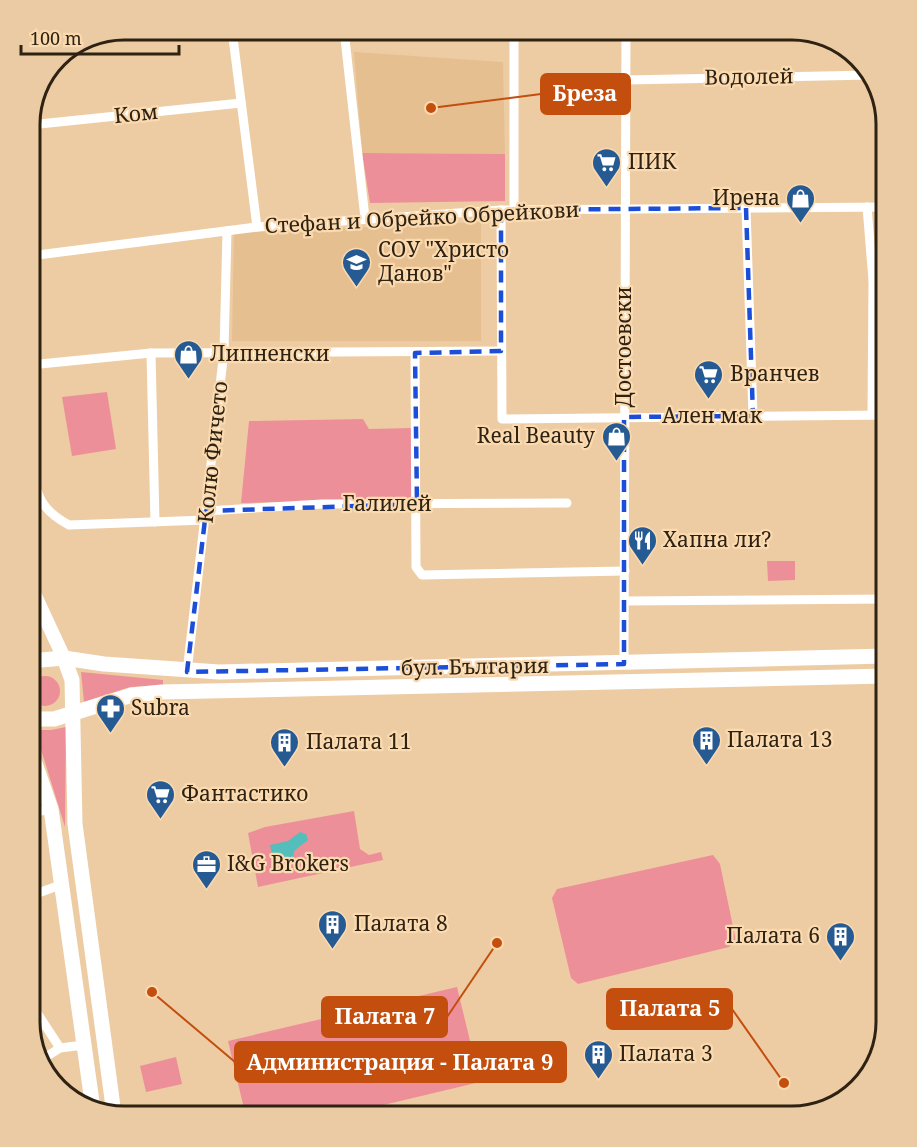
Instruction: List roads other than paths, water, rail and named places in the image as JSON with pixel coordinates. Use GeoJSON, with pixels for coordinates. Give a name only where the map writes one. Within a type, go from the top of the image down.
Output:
{"type":"FeatureCollection","features":[{"type":"Feature","properties":{"kind":"main road"},"geometry":{"type":"LineString","coordinates":[[40,607],[72,680],[75,824],[113,1106]]}},
{"type":"Feature","properties":{"kind":"main road","name":"бул. България"},"geometry":{"type":"LineString","coordinates":[[40,660],[64,658],[187,672],[624,664],[876,656]]}},
{"type":"Feature","properties":{"kind":"main road"},"geometry":{"type":"LineString","coordinates":[[40,718],[54,719],[132,695],[162,692],[876,676]]}},
{"type":"Feature","properties":{"kind":"main road"},"geometry":{"type":"LineString","coordinates":[[40,778],[51,809],[92,1100]]}},
{"type":"Feature","properties":{"kind":"street"},"geometry":{"type":"LineString","coordinates":[[233,41],[257,227]]}},
{"type":"Feature","properties":{"kind":"street"},"geometry":{"type":"LineString","coordinates":[[345,41],[365,218]]}},
{"type":"Feature","properties":{"kind":"street"},"geometry":{"type":"LineString","coordinates":[[514,41],[514,209]]}},
{"type":"Feature","properties":{"kind":"street","name":"Достоевски"},"geometry":{"type":"LineString","coordinates":[[624,664],[626,41]]}},
{"type":"Feature","properties":{"kind":"street","name":"Водолей"},"geometry":{"type":"LineString","coordinates":[[625,80],[860,75]]}},
{"type":"Feature","properties":{"kind":"street","name":"Ком"},"geometry":{"type":"LineString","coordinates":[[41,124],[241,103]]}},
{"type":"Feature","properties":{"kind":"street"},"geometry":{"type":"LineString","coordinates":[[867,207],[873,280],[872,415]]}},
{"type":"Feature","properties":{"kind":"street","name":"Стефан и Обрейко Обрейкови"},"geometry":{"type":"LineString","coordinates":[[41,254],[257,227],[514,209],[876,207]]}},
{"type":"Feature","properties":{"kind":"street"},"geometry":{"type":"LineString","coordinates":[[746,208],[753,416]]}},
{"type":"Feature","properties":{"kind":"street"},"geometry":{"type":"LineString","coordinates":[[41,364],[152,352],[501,351],[501,210]]}},
{"type":"Feature","properties":{"kind":"street","name":"Колю Фичето"},"geometry":{"type":"LineString","coordinates":[[187,672],[224,351],[227,231]]}},
{"type":"Feature","properties":{"kind":"street","name":"Ален мак"},"geometry":{"type":"LineString","coordinates":[[501,351],[502,419],[876,415]]}},
{"type":"Feature","properties":{"kind":"street"},"geometry":{"type":"LineString","coordinates":[[152,352],[155,522]]}},
{"type":"Feature","properties":{"kind":"street"},"geometry":{"type":"LineString","coordinates":[[415,353],[416,567],[422,574],[625,571]]}},
{"type":"Feature","properties":{"kind":"street","name":"Галилей"},"geometry":{"type":"LineString","coordinates":[[41,502],[52,516],[69,525],[155,522],[322,504],[567,503]]}},
{"type":"Feature","properties":{"kind":"street"},"geometry":{"type":"LineString","coordinates":[[625,601],[876,599]]}},
{"type":"Feature","properties":{"kind":"street"},"geometry":{"type":"LineString","coordinates":[[40,811],[51,809]]}},
{"type":"Feature","properties":{"kind":"street"},"geometry":{"type":"LineString","coordinates":[[40,892],[63,884]]}},
{"type":"Feature","properties":{"kind":"street"},"geometry":{"type":"LineString","coordinates":[[40,1017],[60,1048]]}},
{"type":"Feature","properties":{"kind":"street"},"geometry":{"type":"LineString","coordinates":[[48,1056],[60,1048],[84,1045]]}},
{"type":"Feature","properties":{"kind":"water"},"geometry":{"type":"Polygon","coordinates":[[[300,832],[306,834],[308,840],[294,851],[293,860],[274,864],[270,845],[288,841],[300,832]]]}},
{"type":"Feature","properties":{"kind":"water"},"geometry":{"type":"Polygon","coordinates":[[[410,1041],[415,1043],[417,1048],[415,1053],[410,1055],[405,1053],[403,1048],[405,1043],[410,1041]]]}},
{"type":"Feature","properties":{"kind":"place","name":"Бреза"},"geometry":{"type":"Point","coordinates":[431,108]}},
{"type":"Feature","properties":{"kind":"place","name":"ПИК"},"geometry":{"type":"Point","coordinates":[607,188]}},
{"type":"Feature","properties":{"kind":"place","name":"Ирена"},"geometry":{"type":"Point","coordinates":[801,224]}},
{"type":"Feature","properties":{"kind":"place","name":"СОУ \"Христо Данов\""},"geometry":{"type":"Point","coordinates":[357,288]}},
{"type":"Feature","properties":{"kind":"place","name":"Липненски"},"geometry":{"type":"Point","coordinates":[189,380]}},
{"type":"Feature","properties":{"kind":"place","name":"Вранчев"},"geometry":{"type":"Point","coordinates":[709,400]}},
{"type":"Feature","properties":{"kind":"place","name":"Real Beauty"},"geometry":{"type":"Point","coordinates":[616,462]}},
{"type":"Feature","properties":{"kind":"place","name":"Хапна ли?"},"geometry":{"type":"Point","coordinates":[642,566]}},
{"type":"Feature","properties":{"kind":"place","name":"Subra"},"geometry":{"type":"Point","coordinates":[110,734]}},
{"type":"Feature","properties":{"kind":"place","name":"Палата 13"},"geometry":{"type":"Point","coordinates":[706,766]}},
{"type":"Feature","properties":{"kind":"place","name":"Палата 11"},"geometry":{"type":"Point","coordinates":[285,768]}},
{"type":"Feature","properties":{"kind":"place","name":"Фантастико"},"geometry":{"type":"Point","coordinates":[160,820]}},
{"type":"Feature","properties":{"kind":"place","name":"I&G Brokers"},"geometry":{"type":"Point","coordinates":[206,890]}},
{"type":"Feature","properties":{"kind":"place","name":"Палата 7"},"geometry":{"type":"Point","coordinates":[497,943]}},
{"type":"Feature","properties":{"kind":"place","name":"Палата 8"},"geometry":{"type":"Point","coordinates":[333,950]}},
{"type":"Feature","properties":{"kind":"place","name":"Палата 6"},"geometry":{"type":"Point","coordinates":[841,962]}},
{"type":"Feature","properties":{"kind":"place","name":"Администрация - Палата 9"},"geometry":{"type":"Point","coordinates":[152,992]}},
{"type":"Feature","properties":{"kind":"place","name":"Палата 3"},"geometry":{"type":"Point","coordinates":[598,1080]}},
{"type":"Feature","properties":{"kind":"place","name":"Палата 5"},"geometry":{"type":"Point","coordinates":[784,1083]}}]}
